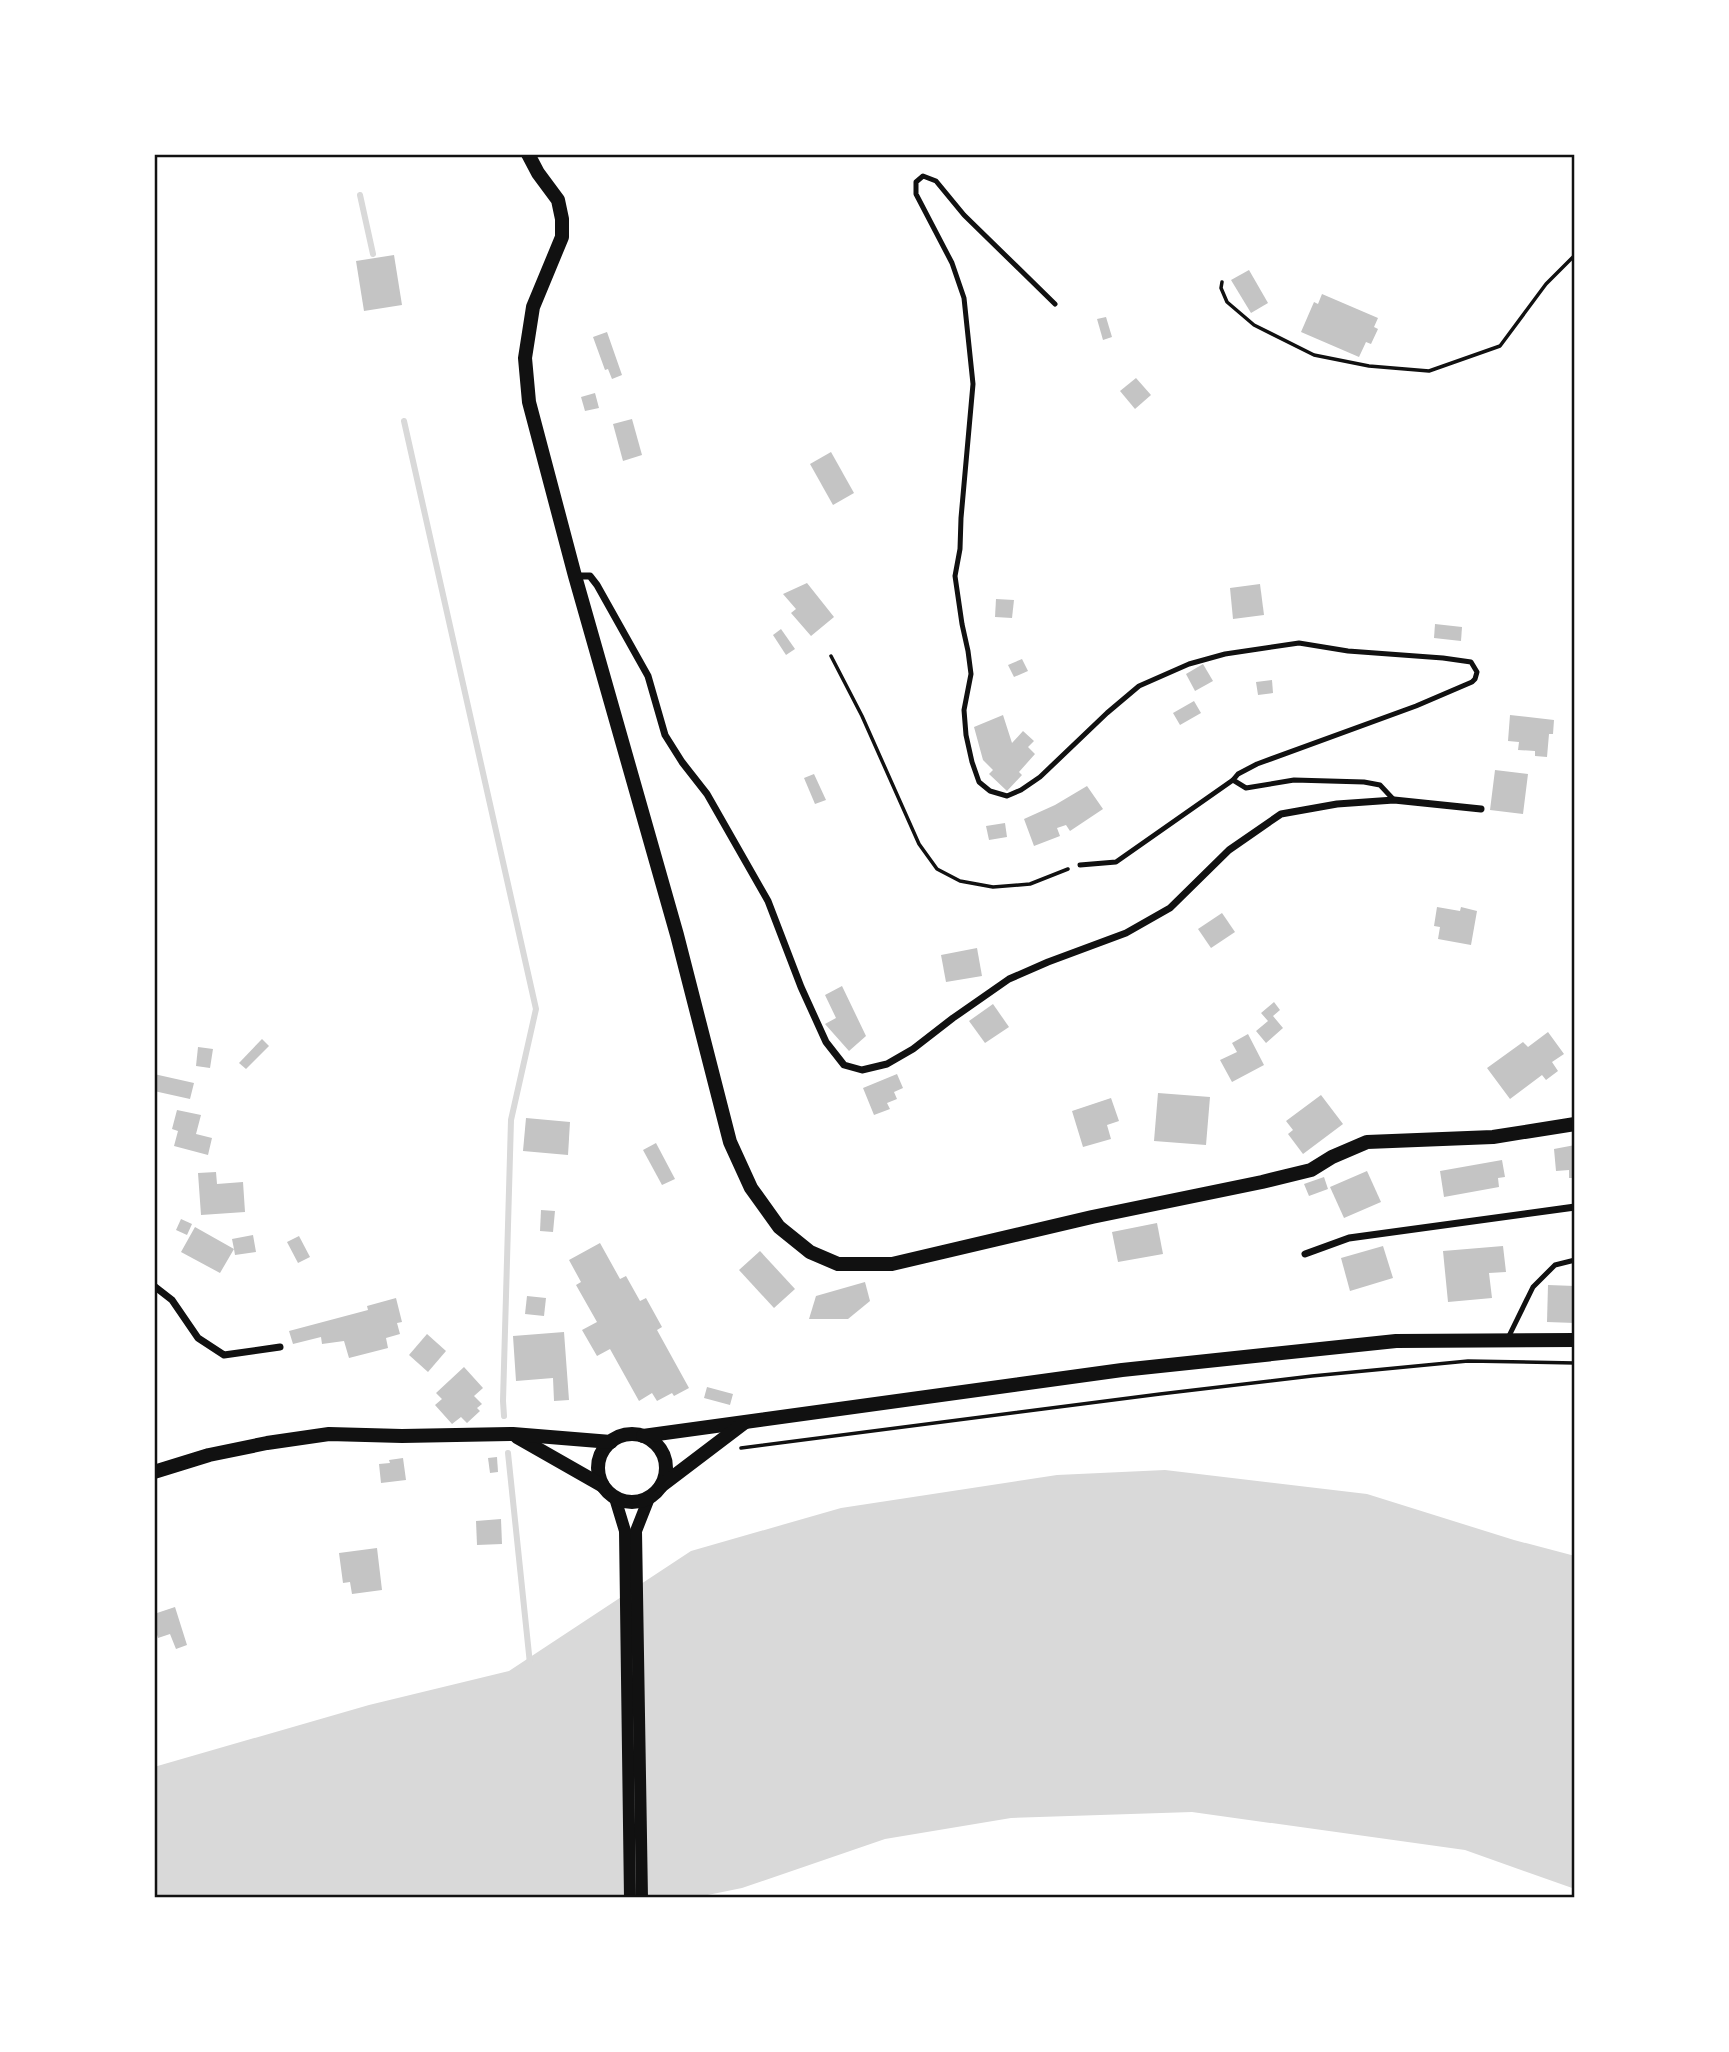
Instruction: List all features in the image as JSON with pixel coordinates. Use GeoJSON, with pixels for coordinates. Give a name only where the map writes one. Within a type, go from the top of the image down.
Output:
{"type":"FeatureCollection","features":[{"type":"Feature","properties":{"kind":"main road"},"geometry":{"type":"LineString","coordinates":[[528,154],[558,200],[562,219],[562,237],[533,307],[525,358],[529,402],[575,576],[677,935],[730,1142],[751,1188],[779,1227],[810,1252],[838,1264],[892,1264],[1311,1170],[1332,1157],[1367,1142],[1493,1137],[1575,1124]]}},
{"type":"Feature","properties":{"kind":"main road"},"geometry":{"type":"LineString","coordinates":[[603,1486],[600,1458],[604,1449],[621,1436],[632,1434],[643,1436],[1122,1370],[1396,1341],[1575,1340]]}},
{"type":"Feature","properties":{"kind":"main road"},"geometry":{"type":"LineString","coordinates":[[513,1434],[603,1486],[615,1498],[638,1502],[649,1498],[745,1422]]}},
{"type":"Feature","properties":{"kind":"main road"},"geometry":{"type":"LineString","coordinates":[[154,1472],[209,1455],[329,1434],[513,1434],[611,1442]]}},
{"type":"Feature","properties":{"kind":"main road"},"geometry":{"type":"LineString","coordinates":[[643,1436],[652,1441],[664,1457],[666,1467],[661,1486]]}},
{"type":"Feature","properties":{"kind":"street"},"geometry":{"type":"LineString","coordinates":[[575,576],[590,576],[597,585],[648,676],[665,735],[707,794],[768,901],[801,987],[826,1042],[844,1065],[862,1070],[887,1064],[913,1049],[1009,979],[1126,933],[1170,908],[1229,850],[1281,814],[1337,804],[1394,800],[1481,808]]}},
{"type":"Feature","properties":{"kind":"street"},"geometry":{"type":"LineString","coordinates":[[1306,1254],[1349,1238],[1575,1207]]}},
{"type":"Feature","properties":{"kind":"street"},"geometry":{"type":"LineString","coordinates":[[154,1286],[172,1300],[198,1338],[224,1355],[280,1347]]}},
{"type":"Feature","properties":{"kind":"street"},"geometry":{"type":"LineString","coordinates":[[615,1498],[631,1531],[642,1898]]}},
{"type":"Feature","properties":{"kind":"street"},"geometry":{"type":"LineString","coordinates":[[630,1898],[631,1531],[649,1498]]}},
{"type":"Feature","properties":{"kind":"lane"},"geometry":{"type":"LineString","coordinates":[[1055,304],[964,215],[936,181],[923,176],[916,182],[916,194],[952,263],[964,298],[971,359],[973,384],[960,549],[955,576],[971,674],[964,710],[966,736],[979,782],[999,795],[1007,796],[1021,790],[1040,777],[1139,686],[1189,664],[1225,654],[1299,643],[1348,652],[1455,659],[1471,662],[1476,668],[1477,676],[1469,684],[1258,764],[1238,774],[1116,862],[1080,865]]}},
{"type":"Feature","properties":{"kind":"lane"},"geometry":{"type":"LineString","coordinates":[[1233,780],[1247,788],[1294,780],[1364,782],[1380,785],[1394,800]]}},
{"type":"Feature","properties":{"kind":"lane"},"geometry":{"type":"LineString","coordinates":[[1507,1340],[1533,1287],[1555,1265],[1575,1260]]}},
{"type":"Feature","properties":{"kind":"path"},"geometry":{"type":"LineString","coordinates":[[1222,282],[1221,288],[1227,302],[1254,325],[1314,355],[1369,366],[1429,371],[1500,346],[1546,284],[1575,255]]}},
{"type":"Feature","properties":{"kind":"path"},"geometry":{"type":"LineString","coordinates":[[831,656],[862,716],[919,844],[937,869],[960,881],[993,887],[1030,884],[1080,865]]}},
{"type":"Feature","properties":{"kind":"path"},"geometry":{"type":"LineString","coordinates":[[735,1450],[1312,1376],[1468,1362],[1575,1363]]}},
{"type":"Feature","properties":{"kind":"shaded area"},"geometry":{"type":"Polygon","coordinates":[[[1165,1470],[1367,1494],[1575,1556],[1575,1889],[1465,1850],[1192,1812],[1011,1818],[885,1839],[742,1888],[693,1898],[154,1898],[154,1767],[369,1705],[509,1671],[691,1551],[841,1508],[1057,1475],[1165,1470]]]}},
{"type":"Feature","properties":{"kind":"building"},"geometry":{"type":"Polygon","coordinates":[[[394,255],[402,305],[364,311],[356,261],[394,255]]]}},
{"type":"Feature","properties":{"kind":"building"},"geometry":{"type":"Polygon","coordinates":[[[1249,270],[1268,303],[1251,313],[1231,280],[1249,270]]]}},
{"type":"Feature","properties":{"kind":"building"},"geometry":{"type":"Polygon","coordinates":[[[1322,294],[1378,318],[1374,327],[1378,329],[1371,344],[1366,342],[1359,357],[1301,332],[1314,302],[1318,304],[1322,294]]]}},
{"type":"Feature","properties":{"kind":"building"},"geometry":{"type":"Polygon","coordinates":[[[1106,317],[1112,337],[1103,340],[1097,319],[1106,317]]]}},
{"type":"Feature","properties":{"kind":"building"},"geometry":{"type":"Polygon","coordinates":[[[607,332],[622,375],[612,379],[608,369],[605,370],[593,337],[607,332]]]}},
{"type":"Feature","properties":{"kind":"building"},"geometry":{"type":"Polygon","coordinates":[[[1136,378],[1151,395],[1135,409],[1120,391],[1136,378]]]}},
{"type":"Feature","properties":{"kind":"building"},"geometry":{"type":"Polygon","coordinates":[[[595,393],[599,408],[585,411],[581,397],[595,393]]]}},
{"type":"Feature","properties":{"kind":"building"},"geometry":{"type":"Polygon","coordinates":[[[632,419],[642,455],[623,461],[613,424],[632,419]]]}},
{"type":"Feature","properties":{"kind":"building"},"geometry":{"type":"Polygon","coordinates":[[[831,452],[854,493],[833,505],[810,464],[831,452]]]}},
{"type":"Feature","properties":{"kind":"building"},"geometry":{"type":"Polygon","coordinates":[[[807,583],[834,617],[811,636],[791,613],[796,609],[783,594],[807,583]]]}},
{"type":"Feature","properties":{"kind":"building"},"geometry":{"type":"Polygon","coordinates":[[[1260,584],[1264,615],[1233,619],[1230,588],[1260,584]]]}},
{"type":"Feature","properties":{"kind":"building"},"geometry":{"type":"Polygon","coordinates":[[[996,599],[1014,600],[1012,618],[995,617],[996,599]]]}},
{"type":"Feature","properties":{"kind":"building"},"geometry":{"type":"Polygon","coordinates":[[[1435,624],[1462,627],[1461,641],[1434,638],[1435,624]]]}},
{"type":"Feature","properties":{"kind":"building"},"geometry":{"type":"Polygon","coordinates":[[[781,629],[795,649],[786,655],[773,635],[781,629]]]}},
{"type":"Feature","properties":{"kind":"building"},"geometry":{"type":"Polygon","coordinates":[[[1022,659],[1028,671],[1014,677],[1008,665],[1022,659]]]}},
{"type":"Feature","properties":{"kind":"building"},"geometry":{"type":"Polygon","coordinates":[[[1203,664],[1213,681],[1195,691],[1186,674],[1203,664]]]}},
{"type":"Feature","properties":{"kind":"building"},"geometry":{"type":"Polygon","coordinates":[[[1272,680],[1273,693],[1258,695],[1256,682],[1272,680]]]}},
{"type":"Feature","properties":{"kind":"building"},"geometry":{"type":"Polygon","coordinates":[[[1194,701],[1201,713],[1180,725],[1173,713],[1194,701]]]}},
{"type":"Feature","properties":{"kind":"building"},"geometry":{"type":"Polygon","coordinates":[[[1003,715],[1012,743],[1023,731],[1034,741],[1028,747],[1035,754],[1019,772],[1022,775],[1007,791],[989,774],[993,770],[983,760],[974,727],[1003,715]]]}},
{"type":"Feature","properties":{"kind":"building"},"geometry":{"type":"Polygon","coordinates":[[[1510,715],[1554,720],[1553,734],[1549,734],[1547,757],[1535,756],[1535,751],[1518,750],[1519,742],[1508,741],[1510,715]]]}},
{"type":"Feature","properties":{"kind":"building"},"geometry":{"type":"Polygon","coordinates":[[[1495,770],[1528,774],[1523,814],[1490,810],[1495,770]]]}},
{"type":"Feature","properties":{"kind":"building"},"geometry":{"type":"Polygon","coordinates":[[[814,774],[826,800],[815,804],[804,778],[814,774]]]}},
{"type":"Feature","properties":{"kind":"building"},"geometry":{"type":"Polygon","coordinates":[[[1087,786],[1103,809],[1070,831],[1066,825],[1057,828],[1060,836],[1034,846],[1024,819],[1087,786]]]}},
{"type":"Feature","properties":{"kind":"building"},"geometry":{"type":"Polygon","coordinates":[[[1005,823],[1007,837],[989,840],[986,826],[1005,823]]]}},
{"type":"Feature","properties":{"kind":"building"},"geometry":{"type":"Polygon","coordinates":[[[1437,907],[1460,911],[1461,907],[1477,911],[1471,945],[1438,939],[1440,927],[1434,926],[1437,907]]]}},
{"type":"Feature","properties":{"kind":"building"},"geometry":{"type":"Polygon","coordinates":[[[1222,913],[1235,932],[1211,948],[1198,929],[1222,913]]]}},
{"type":"Feature","properties":{"kind":"building"},"geometry":{"type":"Polygon","coordinates":[[[977,948],[982,976],[946,982],[941,955],[977,948]]]}},
{"type":"Feature","properties":{"kind":"building"},"geometry":{"type":"Polygon","coordinates":[[[842,986],[866,1036],[849,1051],[825,1024],[836,1018],[825,995],[842,986]]]}},
{"type":"Feature","properties":{"kind":"building"},"geometry":{"type":"Polygon","coordinates":[[[1274,1002],[1280,1010],[1273,1016],[1283,1028],[1266,1043],[1256,1031],[1268,1021],[1261,1013],[1274,1002]]]}},
{"type":"Feature","properties":{"kind":"building"},"geometry":{"type":"Polygon","coordinates":[[[993,1004],[1009,1027],[985,1043],[969,1021],[993,1004]]]}},
{"type":"Feature","properties":{"kind":"building"},"geometry":{"type":"Polygon","coordinates":[[[1548,1032],[1564,1054],[1552,1062],[1558,1071],[1546,1080],[1542,1075],[1510,1099],[1487,1068],[1523,1042],[1528,1047],[1548,1032]]]}},
{"type":"Feature","properties":{"kind":"building"},"geometry":{"type":"Polygon","coordinates":[[[1248,1034],[1264,1065],[1232,1082],[1220,1060],[1237,1052],[1232,1043],[1248,1034]]]}},
{"type":"Feature","properties":{"kind":"building"},"geometry":{"type":"Polygon","coordinates":[[[262,1039],[269,1046],[246,1069],[239,1063],[262,1039]]]}},
{"type":"Feature","properties":{"kind":"building"},"geometry":{"type":"Polygon","coordinates":[[[198,1047],[213,1049],[210,1068],[196,1066],[198,1047]]]}},
{"type":"Feature","properties":{"kind":"building"},"geometry":{"type":"Polygon","coordinates":[[[154,1074],[194,1083],[190,1099],[154,1091],[154,1074]]]}},
{"type":"Feature","properties":{"kind":"building"},"geometry":{"type":"Polygon","coordinates":[[[897,1074],[903,1088],[894,1092],[897,1099],[887,1103],[890,1109],[874,1115],[863,1088],[897,1074]]]}},
{"type":"Feature","properties":{"kind":"building"},"geometry":{"type":"Polygon","coordinates":[[[1158,1093],[1210,1097],[1206,1145],[1154,1141],[1158,1093]]]}},
{"type":"Feature","properties":{"kind":"building"},"geometry":{"type":"Polygon","coordinates":[[[1321,1095],[1343,1124],[1303,1154],[1288,1134],[1293,1130],[1286,1121],[1321,1095]]]}},
{"type":"Feature","properties":{"kind":"building"},"geometry":{"type":"Polygon","coordinates":[[[1111,1098],[1119,1121],[1107,1125],[1111,1139],[1083,1147],[1072,1111],[1111,1098]]]}},
{"type":"Feature","properties":{"kind":"building"},"geometry":{"type":"Polygon","coordinates":[[[177,1110],[201,1115],[196,1134],[212,1138],[208,1155],[174,1146],[178,1131],[172,1129],[177,1110]]]}},
{"type":"Feature","properties":{"kind":"building"},"geometry":{"type":"Polygon","coordinates":[[[526,1118],[570,1122],[568,1155],[523,1151],[526,1118]]]}},
{"type":"Feature","properties":{"kind":"building"},"geometry":{"type":"Polygon","coordinates":[[[656,1143],[675,1179],[662,1185],[643,1150],[656,1143]]]}},
{"type":"Feature","properties":{"kind":"building"},"geometry":{"type":"Polygon","coordinates":[[[1575,1145],[1575,1178],[1569,1178],[1569,1170],[1556,1171],[1554,1149],[1575,1145]]]}},
{"type":"Feature","properties":{"kind":"building"},"geometry":{"type":"Polygon","coordinates":[[[1502,1160],[1505,1177],[1498,1178],[1499,1187],[1444,1197],[1440,1171],[1502,1160]]]}},
{"type":"Feature","properties":{"kind":"building"},"geometry":{"type":"Polygon","coordinates":[[[1367,1171],[1381,1202],[1344,1218],[1330,1187],[1367,1171]]]}},
{"type":"Feature","properties":{"kind":"building"},"geometry":{"type":"Polygon","coordinates":[[[216,1172],[217,1184],[243,1182],[245,1212],[201,1215],[198,1173],[216,1172]]]}},
{"type":"Feature","properties":{"kind":"building"},"geometry":{"type":"Polygon","coordinates":[[[1324,1177],[1328,1189],[1309,1196],[1304,1184],[1324,1177]]]}},
{"type":"Feature","properties":{"kind":"building"},"geometry":{"type":"Polygon","coordinates":[[[541,1210],[555,1211],[553,1232],[540,1231],[541,1210]]]}},
{"type":"Feature","properties":{"kind":"building"},"geometry":{"type":"Polygon","coordinates":[[[181,1219],[192,1224],[187,1235],[176,1230],[181,1219]]]}},
{"type":"Feature","properties":{"kind":"building"},"geometry":{"type":"Polygon","coordinates":[[[1157,1223],[1163,1254],[1118,1262],[1112,1232],[1157,1223]]]}},
{"type":"Feature","properties":{"kind":"building"},"geometry":{"type":"Polygon","coordinates":[[[195,1227],[234,1249],[220,1273],[181,1252],[195,1227]]]}},
{"type":"Feature","properties":{"kind":"building"},"geometry":{"type":"Polygon","coordinates":[[[253,1235],[256,1252],[235,1255],[232,1239],[253,1235]]]}},
{"type":"Feature","properties":{"kind":"building"},"geometry":{"type":"Polygon","coordinates":[[[299,1236],[310,1257],[298,1263],[287,1242],[299,1236]]]}},
{"type":"Feature","properties":{"kind":"building"},"geometry":{"type":"Polygon","coordinates":[[[600,1243],[620,1279],[626,1276],[640,1301],[646,1298],[662,1327],[657,1330],[689,1388],[657,1401],[652,1393],[639,1401],[610,1349],[597,1356],[582,1330],[597,1322],[576,1285],[581,1282],[569,1260],[600,1243]]]}},
{"type":"Feature","properties":{"kind":"building"},"geometry":{"type":"Polygon","coordinates":[[[1383,1246],[1393,1278],[1350,1291],[1341,1258],[1383,1246]]]}},
{"type":"Feature","properties":{"kind":"building"},"geometry":{"type":"Polygon","coordinates":[[[1503,1246],[1506,1272],[1489,1273],[1492,1298],[1448,1302],[1443,1251],[1503,1246]]]}},
{"type":"Feature","properties":{"kind":"building"},"geometry":{"type":"Polygon","coordinates":[[[760,1251],[795,1289],[774,1308],[739,1270],[760,1251]]]}},
{"type":"Feature","properties":{"kind":"building"},"geometry":{"type":"Polygon","coordinates":[[[865,1282],[870,1301],[848,1319],[809,1319],[816,1296],[865,1282]]]}},
{"type":"Feature","properties":{"kind":"building"},"geometry":{"type":"Polygon","coordinates":[[[1548,1285],[1575,1286],[1575,1323],[1547,1322],[1548,1285]]]}},
{"type":"Feature","properties":{"kind":"building"},"geometry":{"type":"Polygon","coordinates":[[[527,1296],[546,1298],[544,1316],[525,1314],[527,1296]]]}},
{"type":"Feature","properties":{"kind":"building"},"geometry":{"type":"Polygon","coordinates":[[[396,1298],[402,1322],[397,1323],[400,1334],[386,1338],[388,1348],[349,1358],[344,1341],[322,1344],[321,1337],[293,1344],[289,1331],[368,1310],[367,1306],[396,1298]]]}},
{"type":"Feature","properties":{"kind":"building"},"geometry":{"type":"Polygon","coordinates":[[[564,1332],[569,1400],[554,1401],[553,1378],[516,1381],[513,1336],[564,1332]]]}},
{"type":"Feature","properties":{"kind":"building"},"geometry":{"type":"Polygon","coordinates":[[[427,1334],[446,1351],[428,1372],[409,1355],[427,1334]]]}},
{"type":"Feature","properties":{"kind":"building"},"geometry":{"type":"Polygon","coordinates":[[[464,1367],[483,1388],[474,1396],[482,1404],[477,1408],[480,1411],[467,1423],[461,1417],[452,1424],[435,1405],[442,1399],[436,1393],[464,1367]]]}},
{"type":"Feature","properties":{"kind":"building"},"geometry":{"type":"Polygon","coordinates":[[[707,1387],[733,1394],[730,1405],[704,1398],[707,1387]]]}},
{"type":"Feature","properties":{"kind":"building"},"geometry":{"type":"Polygon","coordinates":[[[497,1457],[498,1472],[490,1473],[488,1458],[497,1457]]]}},
{"type":"Feature","properties":{"kind":"building"},"geometry":{"type":"Polygon","coordinates":[[[403,1458],[406,1480],[381,1483],[379,1464],[403,1458]]]}},
{"type":"Feature","properties":{"kind":"building"},"geometry":{"type":"Polygon","coordinates":[[[501,1519],[502,1544],[477,1545],[476,1521],[501,1519]]]}},
{"type":"Feature","properties":{"kind":"building"},"geometry":{"type":"Polygon","coordinates":[[[377,1548],[382,1590],[352,1594],[350,1582],[343,1583],[339,1553],[377,1548]]]}},
{"type":"Feature","properties":{"kind":"building"},"geometry":{"type":"Polygon","coordinates":[[[175,1607],[187,1645],[176,1649],[170,1634],[158,1638],[154,1625],[154,1614],[175,1607]]]}},
{"type":"Feature","properties":{"kind":"waterway"},"geometry":{"type":"LineString","coordinates":[[360,195],[373,254]]}},
{"type":"Feature","properties":{"kind":"waterway"},"geometry":{"type":"LineString","coordinates":[[404,421],[536,1009],[511,1120],[504,1416]]}},
{"type":"Feature","properties":{"kind":"waterway"},"geometry":{"type":"LineString","coordinates":[[508,1453],[530,1664]]}}]}
